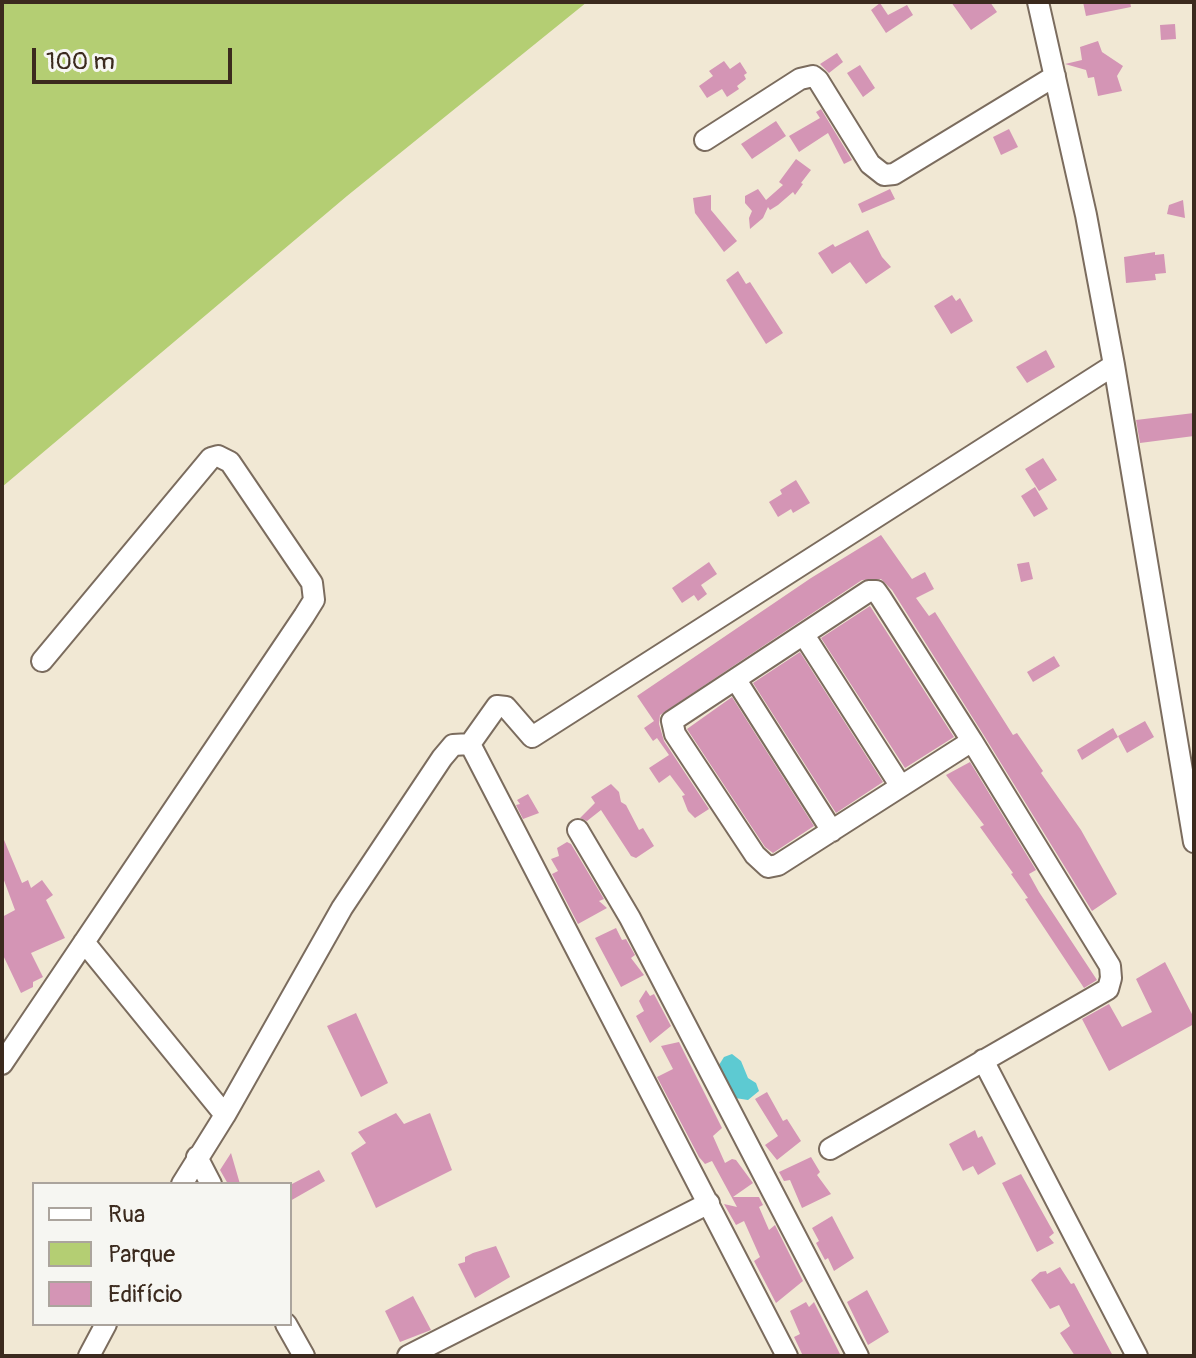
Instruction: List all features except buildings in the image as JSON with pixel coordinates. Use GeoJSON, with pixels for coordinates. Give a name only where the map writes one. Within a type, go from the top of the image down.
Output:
{"type":"FeatureCollection","features":[{"type":"Feature","properties":{"kind":"street"},"geometry":{"type":"LineString","coordinates":[[1038,2],[1086,215],[1114,365],[1194,842]]}},
{"type":"Feature","properties":{"kind":"street"},"geometry":{"type":"LineString","coordinates":[[705,140],[800,79],[813,76],[870,164],[884,175],[894,174],[1055,76]]}},
{"type":"Feature","properties":{"kind":"street"},"geometry":{"type":"LineString","coordinates":[[470,744],[497,706],[506,707],[532,737],[1114,365]]}},
{"type":"Feature","properties":{"kind":"street"},"geometry":{"type":"LineString","coordinates":[[2,1064],[304,616],[314,600],[312,583],[230,462],[218,456],[211,458],[42,661]]}},
{"type":"Feature","properties":{"kind":"street"},"geometry":{"type":"LineString","coordinates":[[830,1149],[1095,998],[1108,989],[1110,966],[972,741],[876,591],[859,596],[672,721],[675,734],[760,863],[768,867],[778,865],[972,741]]}},
{"type":"Feature","properties":{"kind":"street"},"geometry":{"type":"LineString","coordinates":[[804,635],[900,785]]}},
{"type":"Feature","properties":{"kind":"street"},"geometry":{"type":"LineString","coordinates":[[736,680],[832,831]]}},
{"type":"Feature","properties":{"kind":"street"},"geometry":{"type":"LineString","coordinates":[[183,1182],[225,1115],[350,896],[442,758],[453,745],[470,744]]}},
{"type":"Feature","properties":{"kind":"street"},"geometry":{"type":"LineString","coordinates":[[470,744],[787,1356]]}},
{"type":"Feature","properties":{"kind":"street"},"geometry":{"type":"LineString","coordinates":[[578,830],[630,918],[858,1356]]}},
{"type":"Feature","properties":{"kind":"street"},"geometry":{"type":"LineString","coordinates":[[84,942],[225,1115]]}},
{"type":"Feature","properties":{"kind":"street"},"geometry":{"type":"LineString","coordinates":[[983,1060],[1137,1356]]}},
{"type":"Feature","properties":{"kind":"street"},"geometry":{"type":"LineString","coordinates":[[197,1157],[210,1182]]}},
{"type":"Feature","properties":{"kind":"street"},"geometry":{"type":"LineString","coordinates":[[408,1356],[709,1203]]}},
{"type":"Feature","properties":{"kind":"street"},"geometry":{"type":"LineString","coordinates":[[89,1356],[105,1326]]}},
{"type":"Feature","properties":{"kind":"street"},"geometry":{"type":"LineString","coordinates":[[287,1326],[304,1356]]}},
{"type":"Feature","properties":{"kind":"green space"},"geometry":{"type":"Polygon","coordinates":[[[2,2],[587,2],[347,196],[2,487],[2,2]]]}},
{"type":"Feature","properties":{"kind":"water"},"geometry":{"type":"Polygon","coordinates":[[[732,1054],[741,1061],[748,1078],[756,1083],[759,1091],[748,1100],[735,1098],[719,1065],[724,1057],[732,1054]]]}}]}
